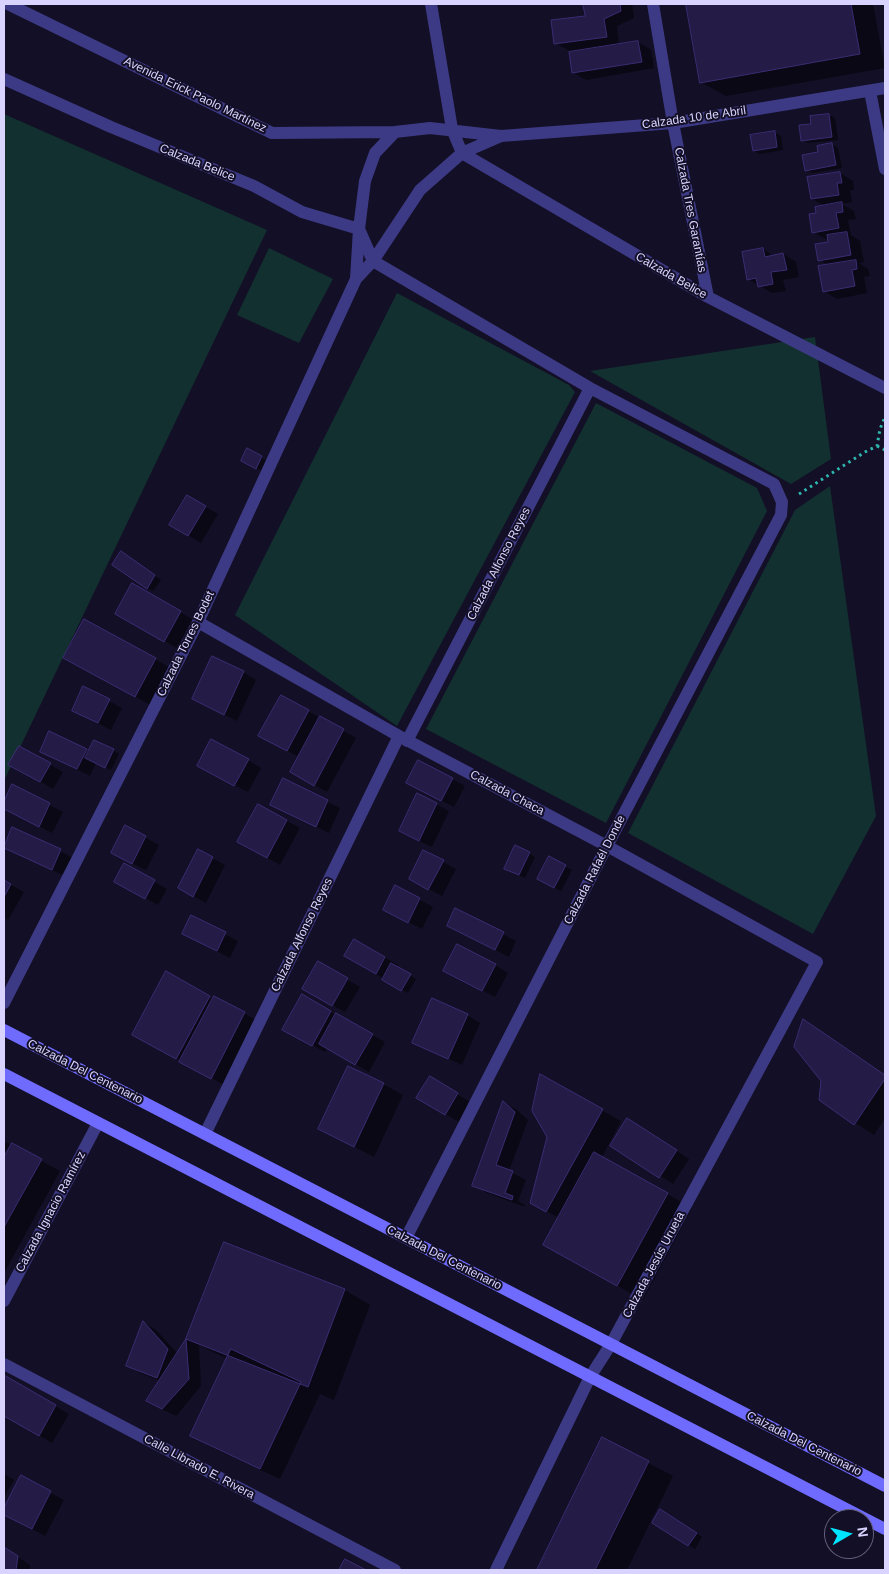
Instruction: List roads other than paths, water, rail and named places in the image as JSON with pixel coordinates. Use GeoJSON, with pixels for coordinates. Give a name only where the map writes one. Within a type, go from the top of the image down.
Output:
{"type":"FeatureCollection","features":[{"type":"Feature","properties":{"kind":"main road","name":"Calzada Del Centenario"},"geometry":{"type":"LineString","coordinates":[[4,1030],[885,1486]]}},
{"type":"Feature","properties":{"kind":"main road"},"geometry":{"type":"LineString","coordinates":[[4,1074],[885,1529]]}},
{"type":"Feature","properties":{"kind":"street","name":"Avenida Erick Paolo Martínez"},"geometry":{"type":"LineString","coordinates":[[8,4],[272,133],[395,132]]}},
{"type":"Feature","properties":{"kind":"street"},"geometry":{"type":"LineString","coordinates":[[431,4],[452,129],[462,153]]}},
{"type":"Feature","properties":{"kind":"street","name":"Calzada Tres Garantías"},"geometry":{"type":"LineString","coordinates":[[653,4],[673,124],[708,297]]}},
{"type":"Feature","properties":{"kind":"street","name":"Calzada Belice"},"geometry":{"type":"LineString","coordinates":[[4,79],[111,127],[254,186],[302,212],[359,229]]}},
{"type":"Feature","properties":{"kind":"street","name":"Calzada 10 de Abril"},"geometry":{"type":"LineString","coordinates":[[452,129],[501,136],[673,124],[885,88]]}},
{"type":"Feature","properties":{"kind":"street"},"geometry":{"type":"LineString","coordinates":[[870,90],[885,169]]}},
{"type":"Feature","properties":{"kind":"street"},"geometry":{"type":"LineString","coordinates":[[395,132],[430,128],[452,129]]}},
{"type":"Feature","properties":{"kind":"street","name":"Calzada Torres Bodet"},"geometry":{"type":"LineString","coordinates":[[356,279],[364,181],[375,153],[395,132]]}},
{"type":"Feature","properties":{"kind":"street","name":"Calzada 10 de Abril"},"geometry":{"type":"LineString","coordinates":[[462,153],[501,136]]}},
{"type":"Feature","properties":{"kind":"street","name":"Calzada Torres Bodet"},"geometry":{"type":"LineString","coordinates":[[4,1003],[198,622],[356,279],[373,261],[420,190],[462,153]]}},
{"type":"Feature","properties":{"kind":"street","name":"Calzada Belice"},"geometry":{"type":"LineString","coordinates":[[462,153],[708,297],[885,388]]}},
{"type":"Feature","properties":{"kind":"street"},"geometry":{"type":"LineString","coordinates":[[359,229],[373,261],[590,388]]}},
{"type":"Feature","properties":{"kind":"street","name":"Calzada Rafaél Donde"},"geometry":{"type":"LineString","coordinates":[[406,1238],[607,846],[781,515],[782,502],[774,484],[590,388]]}},
{"type":"Feature","properties":{"kind":"street","name":"Calzada Alfonso Reyes"},"geometry":{"type":"LineString","coordinates":[[205,1134],[403,739],[590,388]]}},
{"type":"Feature","properties":{"kind":"street","name":"Calzada Chaca"},"geometry":{"type":"LineString","coordinates":[[198,622],[403,739],[607,846],[817,962]]}},
{"type":"Feature","properties":{"kind":"street","name":"Calzada Jesús Urueta"},"geometry":{"type":"LineString","coordinates":[[496,1570],[590,1377],[611,1344],[817,962]]}},
{"type":"Feature","properties":{"kind":"street","name":"Calzada Ignacio Ramírez"},"geometry":{"type":"LineString","coordinates":[[4,1301],[98,1122]]}},
{"type":"Feature","properties":{"kind":"street","name":"Calle Librado E. Rivera"},"geometry":{"type":"LineString","coordinates":[[4,1364],[394,1570]]}}]}
